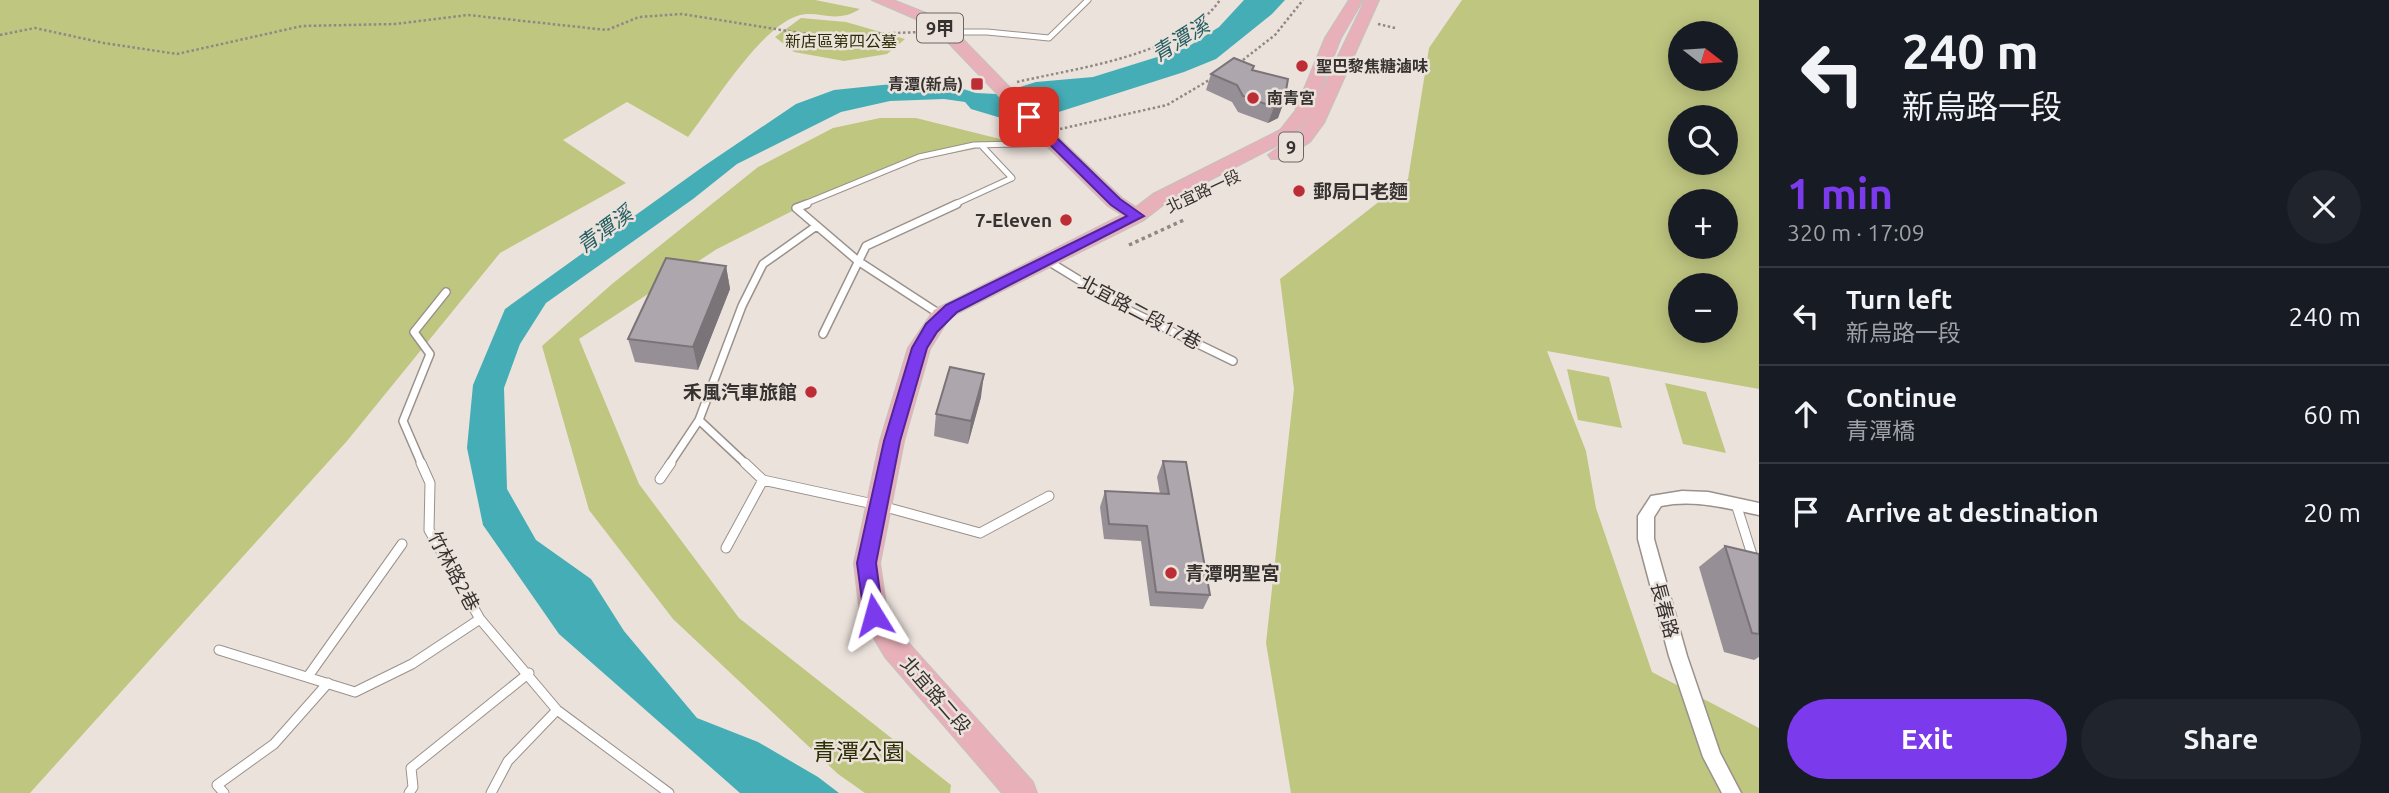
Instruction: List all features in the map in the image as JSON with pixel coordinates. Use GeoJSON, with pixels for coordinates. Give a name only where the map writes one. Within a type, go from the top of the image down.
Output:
{"type":"FeatureCollection","features":[{"type":"Feature","properties":{"kind":"main road","name":"9甲"},"geometry":{"type":"LineString","coordinates":[[878,0],[896,5],[942,29],[1115,202],[1137,216]]}},
{"type":"Feature","properties":{"kind":"main road","name":"北宜路一段"},"geometry":{"type":"LineString","coordinates":[[1137,216],[1160,198],[1286,134],[1303,112],[1334,38],[1356,0]]}},
{"type":"Feature","properties":{"kind":"main road","name":"北宜路一段"},"geometry":{"type":"LineString","coordinates":[[1137,216],[1173,209],[1304,138],[1315,123],[1353,34],[1372,0]]}},
{"type":"Feature","properties":{"kind":"main road","name":"北宜路二段"},"geometry":{"type":"LineString","coordinates":[[1020,792],[895,648],[874,615],[867,563],[878,505],[892,441],[919,348],[942,315],[986,290],[1137,216]]}},
{"type":"Feature","properties":{"kind":"street","name":"長春路"},"geometry":{"type":"LineString","coordinates":[[1732,793],[1712,757],[1678,656],[1646,539],[1646,516],[1656,501],[1678,495],[1759,509]]}},
{"type":"Feature","properties":{"kind":"lane"},"geometry":{"type":"LineString","coordinates":[[942,29],[1049,38],[1088,0]]}},
{"type":"Feature","properties":{"kind":"lane"},"geometry":{"type":"LineString","coordinates":[[942,315],[859,261],[815,227],[796,208],[919,157],[981,145],[1049,138]]}},
{"type":"Feature","properties":{"kind":"lane"},"geometry":{"type":"LineString","coordinates":[[823,334],[866,246],[1012,178],[981,145]]}},
{"type":"Feature","properties":{"kind":"lane"},"geometry":{"type":"LineString","coordinates":[[660,480],[699,419],[741,306],[763,264],[815,227]]}},
{"type":"Feature","properties":{"kind":"lane","name":"北宜路二段17巷"},"geometry":{"type":"LineString","coordinates":[[1048,260],[1128,310],[1233,361]]}},
{"type":"Feature","properties":{"kind":"lane","name":"竹林路2巷"},"geometry":{"type":"LineString","coordinates":[[446,292],[414,332],[430,354],[403,421],[430,483],[429,530],[480,620],[557,710],[669,793]]}},
{"type":"Feature","properties":{"kind":"lane"},"geometry":{"type":"LineString","coordinates":[[699,419],[764,480],[878,505],[980,533],[1049,496]]}},
{"type":"Feature","properties":{"kind":"lane"},"geometry":{"type":"LineString","coordinates":[[726,548],[764,480]]}},
{"type":"Feature","properties":{"kind":"lane"},"geometry":{"type":"LineString","coordinates":[[1736,504],[1759,577]]}},
{"type":"Feature","properties":{"kind":"lane"},"geometry":{"type":"LineString","coordinates":[[309,675],[402,544]]}},
{"type":"Feature","properties":{"kind":"lane"},"geometry":{"type":"LineString","coordinates":[[219,650],[309,675],[355,692],[412,664],[480,620]]}},
{"type":"Feature","properties":{"kind":"lane"},"geometry":{"type":"LineString","coordinates":[[409,793],[413,788],[411,768],[528,673]]}},
{"type":"Feature","properties":{"kind":"lane"},"geometry":{"type":"LineString","coordinates":[[224,793],[217,785],[274,744],[328,683]]}},
{"type":"Feature","properties":{"kind":"lane"},"geometry":{"type":"LineString","coordinates":[[491,793],[508,761],[557,710]]}},
{"type":"Feature","properties":{"kind":"path"},"geometry":{"type":"LineString","coordinates":[[993,82],[1109,60],[1176,37],[1203,22],[1220,0]]}},
{"type":"Feature","properties":{"kind":"path"},"geometry":{"type":"LineString","coordinates":[[1231,68],[1252,56],[1297,11],[1303,0]]}},
{"type":"Feature","properties":{"kind":"path"},"geometry":{"type":"LineString","coordinates":[[0,35],[36,28],[104,43],[177,54],[302,26],[395,24],[468,15],[607,30],[639,17],[682,13],[820,36],[918,33],[942,29]]}},
{"type":"Feature","properties":{"kind":"path"},"geometry":{"type":"LineString","coordinates":[[1378,24],[1395,28]]}},
{"type":"Feature","properties":{"kind":"path"},"geometry":{"type":"LineString","coordinates":[[1049,138],[1167,105],[1220,74]]}},
{"type":"Feature","properties":{"kind":"path"},"geometry":{"type":"LineString","coordinates":[[1129,245],[1186,219]]}},
{"type":"Feature","properties":{"kind":"green space"},"geometry":{"type":"Polygon","coordinates":[[[0,0],[815,0],[860,9],[843,16],[805,14],[782,24],[752,52],[688,137],[627,102],[563,140],[626,183],[500,253],[347,441],[30,793],[0,793],[0,0]]]}},
{"type":"Feature","properties":{"kind":"green space"},"geometry":{"type":"Polygon","coordinates":[[[1462,0],[1759,0],[1759,389],[1547,351],[1586,451],[1596,508],[1652,672],[1759,728],[1759,793],[1291,793],[1266,643],[1294,389],[1280,279],[1408,179],[1429,48],[1462,0]]]}},
{"type":"Feature","properties":{"kind":"green space","name":"新店區第四公墓"},"geometry":{"type":"Polygon","coordinates":[[[801,18],[846,22],[905,39],[887,54],[844,61],[794,52],[775,37],[801,18]]]}},
{"type":"Feature","properties":{"kind":"green space","name":"青潭公園"},"geometry":{"type":"Polygon","coordinates":[[[880,118],[916,118],[1012,142],[906,162],[822,196],[717,249],[579,339],[639,484],[739,618],[951,785],[950,793],[865,793],[838,774],[673,619],[589,510],[542,346],[612,284],[758,167],[833,128],[880,118]]]}},
{"type":"Feature","properties":{"kind":"green space"},"geometry":{"type":"Polygon","coordinates":[[[1567,369],[1609,377],[1622,428],[1578,420],[1567,369]]]}},
{"type":"Feature","properties":{"kind":"green space"},"geometry":{"type":"Polygon","coordinates":[[[1665,383],[1706,392],[1726,453],[1683,444],[1665,383]]]}},
{"type":"Feature","properties":{"kind":"water"},"geometry":{"type":"Polygon","coordinates":[[[1244,0],[1285,0],[1272,14],[1216,59],[1184,72],[1021,124],[971,109],[965,102],[944,99],[890,101],[841,112],[737,164],[693,199],[546,303],[520,344],[504,388],[507,489],[536,540],[591,579],[624,631],[697,718],[758,742],[818,777],[839,793],[740,793],[559,634],[483,525],[467,448],[473,385],[505,309],[704,166],[796,104],[834,90],[892,84],[947,84],[976,93],[997,94],[1036,82],[1093,77],[1186,48],[1219,27],[1244,0]]]}},
{"type":"Feature","properties":{"kind":"building"},"geometry":{"type":"Polygon","coordinates":[[[1234,58],[1254,66],[1252,70],[1288,79],[1284,102],[1274,107],[1243,96],[1237,85],[1211,74],[1234,58]]]}},
{"type":"Feature","properties":{"kind":"building"},"geometry":{"type":"Polygon","coordinates":[[[666,258],[726,266],[693,347],[628,339],[666,258]]]}},
{"type":"Feature","properties":{"kind":"building"},"geometry":{"type":"Polygon","coordinates":[[[950,367],[984,374],[971,421],[936,414],[950,367]]]}},
{"type":"Feature","properties":{"kind":"building","name":"青潭明聖宮"},"geometry":{"type":"Polygon","coordinates":[[[1163,461],[1186,462],[1210,595],[1156,592],[1147,526],[1109,524],[1105,491],[1169,494],[1163,461]]]}},
{"type":"Feature","properties":{"kind":"building"},"geometry":{"type":"Polygon","coordinates":[[[1725,546],[1759,554],[1759,634],[1752,633],[1725,546]]]}},
{"type":"Feature","properties":{"kind":"place","name":"聖巴黎焦糖滷味"},"geometry":{"type":"Point","coordinates":[1302,66]}},
{"type":"Feature","properties":{"kind":"place","name":"青潭(新烏)"},"geometry":{"type":"Point","coordinates":[977,84]}},
{"type":"Feature","properties":{"kind":"place","name":"南青宮"},"geometry":{"type":"Point","coordinates":[1253,98]}},
{"type":"Feature","properties":{"kind":"place","name":"郵局口老麵"},"geometry":{"type":"Point","coordinates":[1299,191]}},
{"type":"Feature","properties":{"kind":"place","name":"7-Eleven"},"geometry":{"type":"Point","coordinates":[1066,220]}},
{"type":"Feature","properties":{"kind":"place","name":"禾風汽車旅館"},"geometry":{"type":"Point","coordinates":[811,392]}},
{"type":"Feature","properties":{"kind":"place","name":"青潭明聖宮"},"geometry":{"type":"Point","coordinates":[1171,573]}},
{"type":"Feature","properties":{"kind":"route"},"geometry":{"type":"LineString","coordinates":[[874,615],[867,563],[878,505],[892,441],[919,348],[931,328],[951,308],[1137,216],[1115,202],[1029,117]]}},
{"type":"Feature","properties":{"kind":"water label","name":"青潭溪"},"geometry":{"type":"Point","coordinates":[1180,39]}},
{"type":"Feature","properties":{"kind":"water label","name":"青潭溪"},"geometry":{"type":"Point","coordinates":[604,229]}}]}
